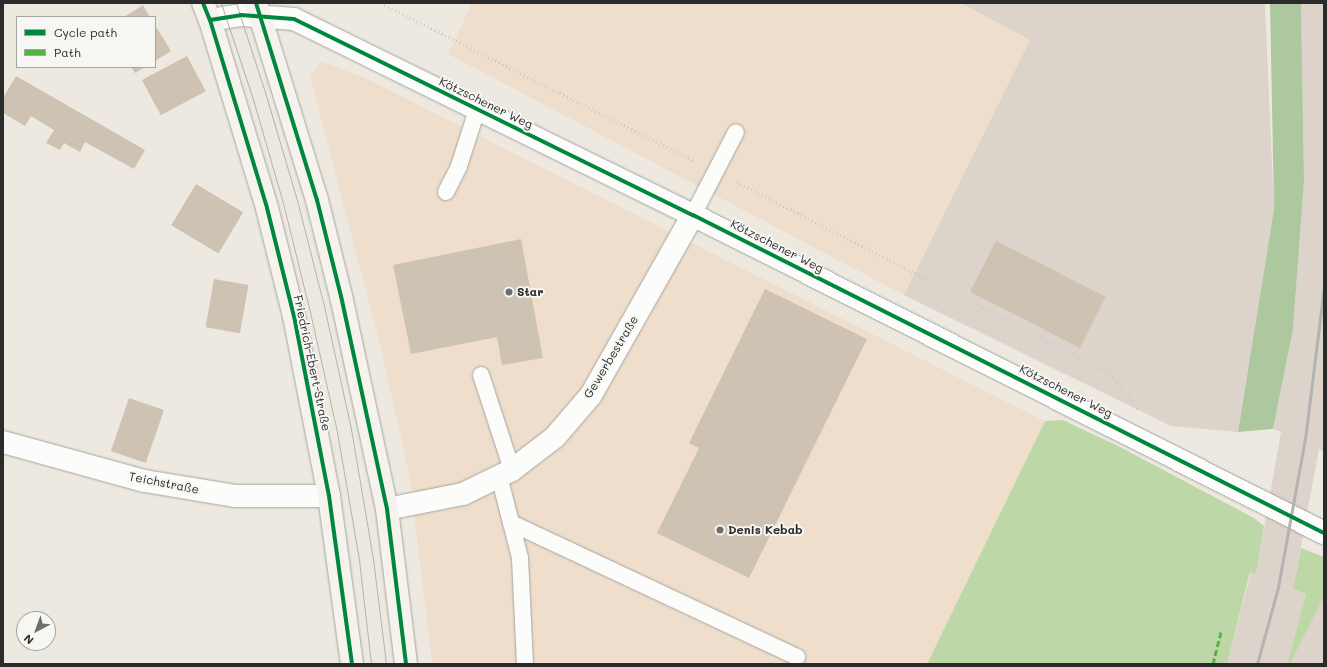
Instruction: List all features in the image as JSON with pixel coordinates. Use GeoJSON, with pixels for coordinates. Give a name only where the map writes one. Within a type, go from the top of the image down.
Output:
{"type":"FeatureCollection","features":[{"type":"Feature","properties":{"kind":"main road"},"geometry":{"type":"LineString","coordinates":[[259,9],[321,215],[343,304],[386,508],[406,664]]}},
{"type":"Feature","properties":{"kind":"main road","name":"Friedrich-Ebert-Straße"},"geometry":{"type":"LineString","coordinates":[[207,12],[267,208],[294,316],[329,496],[352,664]]}},
{"type":"Feature","properties":{"kind":"street","name":"Kötzschener Weg"},"geometry":{"type":"LineString","coordinates":[[207,12],[241,15],[259,9],[294,18],[477,110],[693,215],[1324,533]]}},
{"type":"Feature","properties":{"kind":"street","name":"Gewerbestraße"},"geometry":{"type":"LineString","coordinates":[[386,508],[463,494],[506,473],[555,437],[591,395],[693,215]]}},
{"type":"Feature","properties":{"kind":"street","name":"Teichstraße"},"geometry":{"type":"LineString","coordinates":[[3,442],[144,481],[236,496],[329,496]]}},
{"type":"Feature","properties":{"kind":"lane"},"geometry":{"type":"LineString","coordinates":[[446,192],[459,166],[477,110]]}},
{"type":"Feature","properties":{"kind":"lane"},"geometry":{"type":"LineString","coordinates":[[693,215],[736,132]]}},
{"type":"Feature","properties":{"kind":"lane"},"geometry":{"type":"LineString","coordinates":[[481,375],[506,473],[511,523],[520,558],[525,664]]}},
{"type":"Feature","properties":{"kind":"lane"},"geometry":{"type":"LineString","coordinates":[[511,523],[797,657]]}},
{"type":"Feature","properties":{"kind":"path"},"geometry":{"type":"LineString","coordinates":[[381,3],[701,164]]}},
{"type":"Feature","properties":{"kind":"path"},"geometry":{"type":"LineString","coordinates":[[736,182],[1110,372],[1143,415]]}},
{"type":"Feature","properties":{"kind":"shaded area"},"geometry":{"type":"Polygon","coordinates":[[[472,3],[961,3],[1030,40],[904,295],[448,54],[472,3]]]}},
{"type":"Feature","properties":{"kind":"shaded area"},"geometry":{"type":"Polygon","coordinates":[[[961,3],[1265,3],[1274,209],[1238,432],[1171,426],[904,295],[1030,40],[961,3]]]}},
{"type":"Feature","properties":{"kind":"shaded area"},"geometry":{"type":"Polygon","coordinates":[[[1301,3],[1324,3],[1324,452],[1319,449],[1293,589],[1306,594],[1287,664],[1227,664],[1251,572],[1256,574],[1281,432],[1273,429],[1293,329],[1304,181],[1301,3]]]}},
{"type":"Feature","properties":{"kind":"shaded area"},"geometry":{"type":"Polygon","coordinates":[[[321,62],[359,75],[1045,421],[927,664],[432,664],[410,478],[380,345],[310,76],[321,62]]]}},
{"type":"Feature","properties":{"kind":"shaded area"},"geometry":{"type":"Polygon","coordinates":[[[1324,596],[1324,664],[1290,664],[1320,603],[1324,596]]]}},
{"type":"Feature","properties":{"kind":"green space"},"geometry":{"type":"Polygon","coordinates":[[[1270,3],[1301,3],[1304,181],[1293,329],[1273,429],[1238,432],[1274,209],[1270,3]]]}},
{"type":"Feature","properties":{"kind":"green space"},"geometry":{"type":"Polygon","coordinates":[[[1063,420],[1120,447],[1254,518],[1264,526],[1256,574],[1250,572],[1227,664],[927,664],[1045,421],[1063,420]]]}},
{"type":"Feature","properties":{"kind":"green space"},"geometry":{"type":"Polygon","coordinates":[[[1301,548],[1324,557],[1324,596],[1290,664],[1287,664],[1306,594],[1293,589],[1301,548]]]}},
{"type":"Feature","properties":{"kind":"building"},"geometry":{"type":"Polygon","coordinates":[[[143,5],[149,16],[126,16],[143,5]]]}},
{"type":"Feature","properties":{"kind":"building"},"geometry":{"type":"Polygon","coordinates":[[[156,27],[171,51],[156,60],[156,27]]]}},
{"type":"Feature","properties":{"kind":"building"},"geometry":{"type":"Polygon","coordinates":[[[187,56],[206,91],[161,115],[142,80],[187,56]]]}},
{"type":"Feature","properties":{"kind":"building"},"geometry":{"type":"Polygon","coordinates":[[[132,68],[143,68],[135,73],[132,68]]]}},
{"type":"Feature","properties":{"kind":"building"},"geometry":{"type":"Polygon","coordinates":[[[16,76],[145,150],[134,169],[85,142],[80,152],[64,143],[60,150],[46,143],[54,130],[31,116],[25,126],[3,113],[3,98],[16,76]]]}},
{"type":"Feature","properties":{"kind":"building"},"geometry":{"type":"Polygon","coordinates":[[[196,184],[243,212],[218,253],[171,225],[196,184]]]}},
{"type":"Feature","properties":{"kind":"building"},"geometry":{"type":"Polygon","coordinates":[[[521,239],[543,358],[502,365],[497,337],[411,354],[393,265],[521,239]]]}},
{"type":"Feature","properties":{"kind":"building"},"geometry":{"type":"Polygon","coordinates":[[[996,241],[1106,297],[1080,348],[970,292],[996,241]]]}},
{"type":"Feature","properties":{"kind":"building"},"geometry":{"type":"Polygon","coordinates":[[[214,279],[248,285],[240,333],[205,327],[214,279]]]}},
{"type":"Feature","properties":{"kind":"building"},"geometry":{"type":"Polygon","coordinates":[[[765,289],[867,339],[749,578],[657,533],[699,448],[689,443],[765,289]]]}},
{"type":"Feature","properties":{"kind":"building"},"geometry":{"type":"Polygon","coordinates":[[[129,398],[164,410],[146,463],[111,451],[129,398]]]}},
{"type":"Feature","properties":{"kind":"tram line"},"geometry":{"type":"LineString","coordinates":[[221,3],[252,96],[283,203],[310,312],[337,432],[359,560],[371,664]]}},
{"type":"Feature","properties":{"kind":"tram line"},"geometry":{"type":"LineString","coordinates":[[236,3],[265,92],[297,200],[324,306],[351,429],[373,559],[386,664]]}},
{"type":"Feature","properties":{"kind":"railway"},"geometry":{"type":"LineString","coordinates":[[1257,664],[1278,587],[1305,439],[1324,286]]}},
{"type":"Feature","properties":{"kind":"marked path"},"geometry":{"type":"LineString","coordinates":[[1213,664],[1221,632]]}},
{"type":"Feature","properties":{"kind":"cycle path"},"geometry":{"type":"LineString","coordinates":[[203,3],[210,20],[267,208],[294,316],[329,496],[352,664]]}},
{"type":"Feature","properties":{"kind":"cycle path"},"geometry":{"type":"LineString","coordinates":[[256,3],[317,200],[341,296],[387,509],[406,664]]}},
{"type":"Feature","properties":{"kind":"cycle path"},"geometry":{"type":"LineString","coordinates":[[210,20],[241,15],[294,19],[693,215],[1324,533]]}},
{"type":"Feature","properties":{"kind":"place","name":"Star"},"geometry":{"type":"Point","coordinates":[509,292]}},
{"type":"Feature","properties":{"kind":"place","name":"Denis Kebab"},"geometry":{"type":"Point","coordinates":[720,530]}}]}
